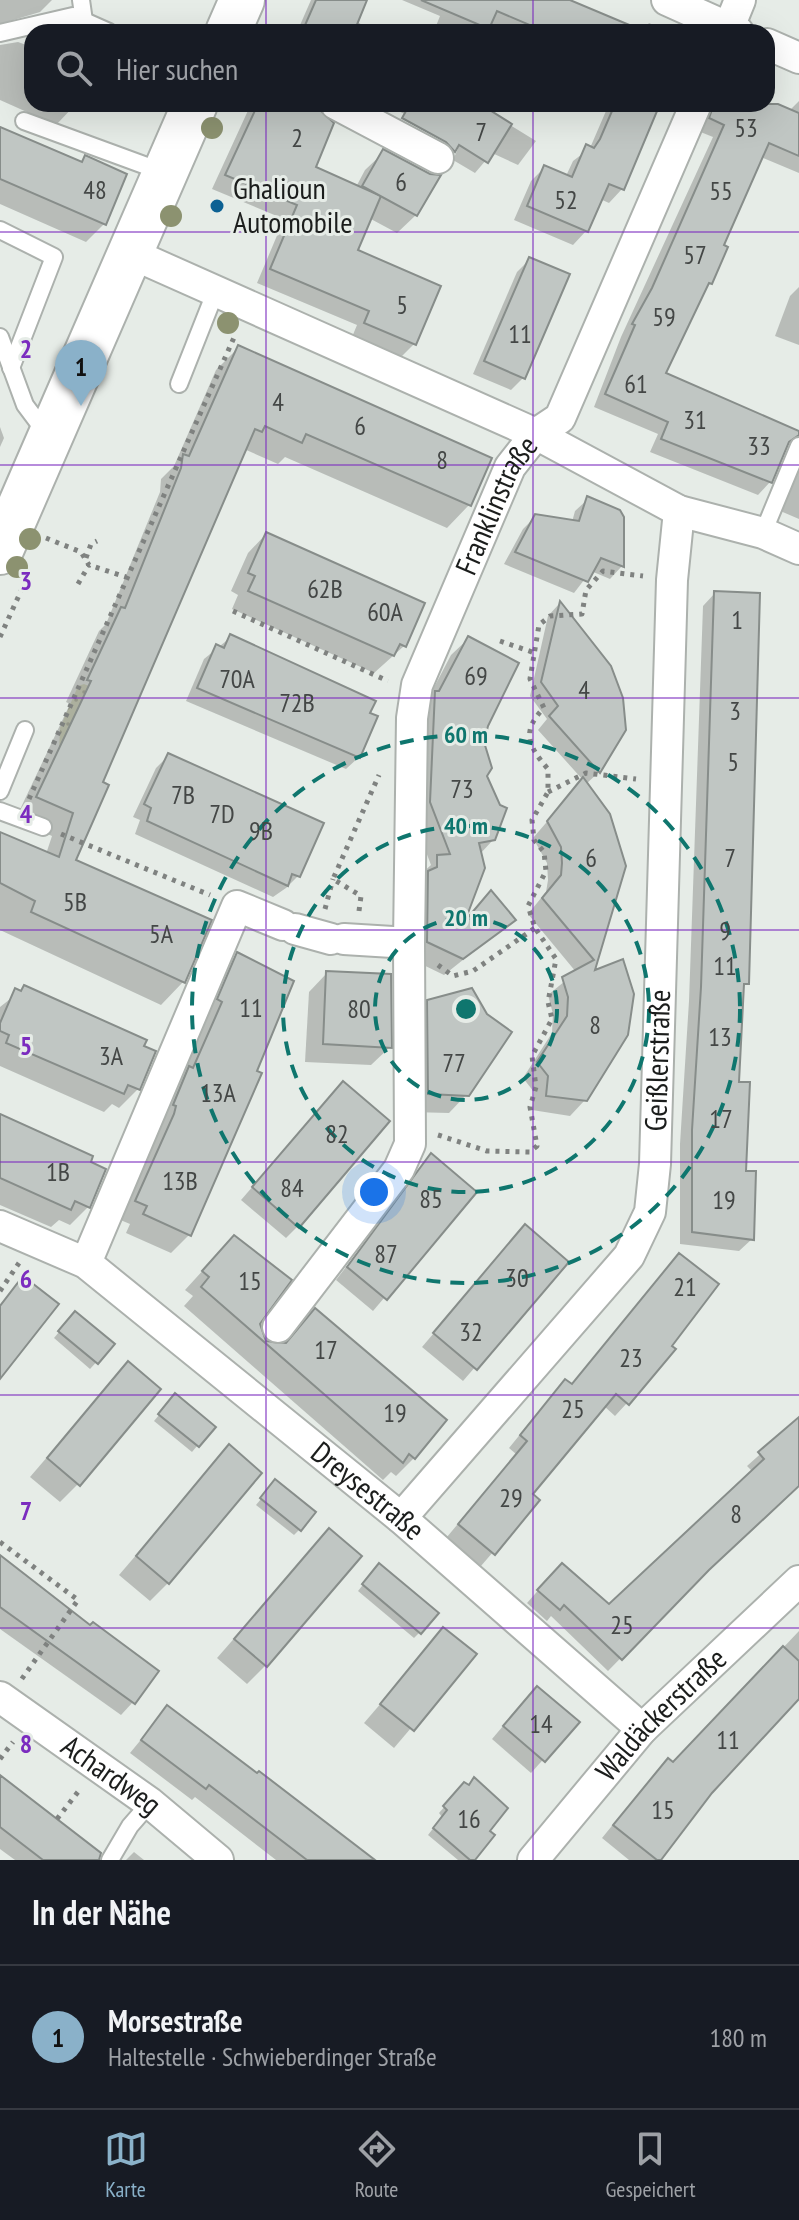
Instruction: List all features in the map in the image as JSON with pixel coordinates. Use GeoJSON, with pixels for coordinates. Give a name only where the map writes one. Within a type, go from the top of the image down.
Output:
{"type":"FeatureCollection","features":[{"type":"Feature","properties":{"kind":"main road"},"geometry":{"type":"LineString","coordinates":[[232,24],[242,0]]}},
{"type":"Feature","properties":{"kind":"main road"},"geometry":{"type":"LineString","coordinates":[[0,552],[192,112]]}},
{"type":"Feature","properties":{"kind":"street"},"geometry":{"type":"LineString","coordinates":[[667,0],[717,24]]}},
{"type":"Feature","properties":{"kind":"street"},"geometry":{"type":"LineString","coordinates":[[733,24],[740,0]]}},
{"type":"Feature","properties":{"kind":"street"},"geometry":{"type":"LineString","coordinates":[[775,48],[799,58]]}},
{"type":"Feature","properties":{"kind":"street"},"geometry":{"type":"LineString","coordinates":[[351,112],[438,158]]}},
{"type":"Feature","properties":{"kind":"street","name":"Franklinstraße"},"geometry":{"type":"LineString","coordinates":[[278,1327],[399,1169],[410,1144],[409,944],[416,693],[510,467],[536,434],[560,418],[693,112]]}},
{"type":"Feature","properties":{"kind":"street"},"geometry":{"type":"LineString","coordinates":[[130,253],[536,434],[679,511],[763,533],[799,549]]}},
{"type":"Feature","properties":{"kind":"street","name":"Geißlerstraße"},"geometry":{"type":"LineString","coordinates":[[401,1518],[629,1256],[650,1212],[655,1164],[672,580],[679,511]]}},
{"type":"Feature","properties":{"kind":"street"},"geometry":{"type":"LineString","coordinates":[[86,1263],[237,906],[289,927],[344,939],[409,944]]}},
{"type":"Feature","properties":{"kind":"street","name":"Dreysestraße"},"geometry":{"type":"LineString","coordinates":[[0,1226],[86,1263],[401,1518],[642,1729]]}},
{"type":"Feature","properties":{"kind":"street","name":"Waldäckerstraße"},"geometry":{"type":"LineString","coordinates":[[533,1860],[642,1729],[799,1581]]}},
{"type":"Feature","properties":{"kind":"street","name":"Achardweg"},"geometry":{"type":"LineString","coordinates":[[6,1701],[96,1768],[150,1803],[218,1860]]}},
{"type":"Feature","properties":{"kind":"lane"},"geometry":{"type":"LineString","coordinates":[[81,0],[84,21]]}},
{"type":"Feature","properties":{"kind":"lane"},"geometry":{"type":"LineString","coordinates":[[39,24],[73,16],[91,24]]}},
{"type":"Feature","properties":{"kind":"lane"},"geometry":{"type":"LineString","coordinates":[[0,33],[24,27]]}},
{"type":"Feature","properties":{"kind":"lane"},"geometry":{"type":"LineString","coordinates":[[24,121],[165,173]]}},
{"type":"Feature","properties":{"kind":"lane"},"geometry":{"type":"LineString","coordinates":[[0,230],[54,257],[11,368]]}},
{"type":"Feature","properties":{"kind":"lane"},"geometry":{"type":"LineString","coordinates":[[179,384],[215,293]]}},
{"type":"Feature","properties":{"kind":"lane"},"geometry":{"type":"LineString","coordinates":[[0,337],[25,405],[49,438]]}},
{"type":"Feature","properties":{"kind":"lane"},"geometry":{"type":"LineString","coordinates":[[763,533],[799,446]]}},
{"type":"Feature","properties":{"kind":"lane"},"geometry":{"type":"LineString","coordinates":[[0,791],[25,730]]}},
{"type":"Feature","properties":{"kind":"lane"},"geometry":{"type":"LineString","coordinates":[[0,811],[43,827]]}},
{"type":"Feature","properties":{"kind":"lane"},"geometry":{"type":"LineString","coordinates":[[110,1860],[150,1803]]}},
{"type":"Feature","properties":{"kind":"path"},"geometry":{"type":"LineString","coordinates":[[39,775],[247,307]]}},
{"type":"Feature","properties":{"kind":"path"},"geometry":{"type":"LineString","coordinates":[[46,538],[81,552],[87,562],[126,577]]}},
{"type":"Feature","properties":{"kind":"path"},"geometry":{"type":"LineString","coordinates":[[78,584],[91,544],[97,541]]}},
{"type":"Feature","properties":{"kind":"path"},"geometry":{"type":"LineString","coordinates":[[410,1144],[441,1134],[487,1151],[530,1152],[537,1146],[530,1107],[536,1087],[532,1056],[552,1019],[548,1002],[556,959],[535,928],[528,906],[546,871],[544,852],[534,840],[532,820],[548,792],[548,769],[537,757],[529,733],[530,722],[544,708],[530,679],[539,625],[550,616],[582,614],[586,590],[603,571],[672,580]]}},
{"type":"Feature","properties":{"kind":"path"},"geometry":{"type":"LineString","coordinates":[[233,611],[416,693]]}},
{"type":"Feature","properties":{"kind":"path"},"geometry":{"type":"LineString","coordinates":[[500,641],[535,653]]}},
{"type":"Feature","properties":{"kind":"path"},"geometry":{"type":"LineString","coordinates":[[344,939],[361,896],[333,879],[390,751],[413,750]]}},
{"type":"Feature","properties":{"kind":"path"},"geometry":{"type":"LineString","coordinates":[[548,792],[586,773],[665,779]]}},
{"type":"Feature","properties":{"kind":"path"},"geometry":{"type":"LineString","coordinates":[[43,827],[237,906]]}},
{"type":"Feature","properties":{"kind":"path"},"geometry":{"type":"LineString","coordinates":[[409,944],[453,976],[473,971],[535,928]]}},
{"type":"Feature","properties":{"kind":"path"},"geometry":{"type":"LineString","coordinates":[[0,1542],[78,1600],[6,1701]]}},
{"type":"Feature","properties":{"kind":"path"},"geometry":{"type":"LineString","coordinates":[[57,1819],[96,1768]]}},
{"type":"Feature","properties":{"kind":"green space"},"geometry":{"type":"Polygon","coordinates":[[[78,686],[89,686],[59,752],[60,728],[78,686]]]}},
{"type":"Feature","properties":{"kind":"building"},"geometry":{"type":"Polygon","coordinates":[[[316,0],[367,0],[357,24],[306,24],[316,0]]]}},
{"type":"Feature","properties":{"kind":"building"},"geometry":{"type":"Polygon","coordinates":[[[421,0],[570,0],[627,24],[527,24],[497,11],[491,24],[477,24],[421,0]]]}},
{"type":"Feature","properties":{"kind":"building"},"geometry":{"type":"Polygon","coordinates":[[[775,104],[799,113],[799,156],[769,143],[724,245],[728,247],[712,284],[709,283],[666,373],[799,431],[799,435],[789,442],[772,483],[661,439],[668,422],[605,394],[635,325],[632,324],[652,288],[724,125],[709,118],[711,112],[775,112],[775,104]]]}},
{"type":"Feature","properties":{"kind":"building"},"geometry":{"type":"Polygon","coordinates":[[[254,112],[322,112],[334,123],[316,167],[381,196],[358,250],[441,286],[416,345],[364,323],[369,311],[270,269],[297,205],[225,175],[254,112]]]}},
{"type":"Feature","properties":{"kind":"building"},"geometry":{"type":"Polygon","coordinates":[[[405,112],[493,112],[512,124],[488,163],[459,145],[455,152],[446,142],[402,118],[405,112]]]}},
{"type":"Feature","properties":{"kind":"building"},"geometry":{"type":"Polygon","coordinates":[[[612,112],[657,112],[624,190],[609,184],[588,232],[527,206],[544,165],[572,177],[586,144],[594,148],[612,112]]]}},
{"type":"Feature","properties":{"kind":"building"},"geometry":{"type":"Polygon","coordinates":[[[0,127],[82,162],[85,155],[127,174],[106,225],[0,179],[0,127]]]}},
{"type":"Feature","properties":{"kind":"building"},"geometry":{"type":"Polygon","coordinates":[[[383,149],[430,174],[441,175],[417,216],[362,186],[383,149]]]}},
{"type":"Feature","properties":{"kind":"building"},"geometry":{"type":"Polygon","coordinates":[[[529,257],[570,274],[525,379],[484,361],[529,257]]]}},
{"type":"Feature","properties":{"kind":"building"},"geometry":{"type":"Polygon","coordinates":[[[238,345],[492,458],[471,506],[306,434],[302,443],[265,426],[262,432],[255,429],[103,782],[109,785],[76,860],[212,920],[185,983],[31,912],[35,901],[0,883],[0,832],[59,857],[73,813],[36,797],[91,681],[87,680],[121,607],[125,608],[181,468],[183,454],[189,456],[238,345]]]}},
{"type":"Feature","properties":{"kind":"building"},"geometry":{"type":"Polygon","coordinates":[[[587,496],[620,510],[624,517],[624,567],[601,558],[588,582],[515,552],[535,514],[579,521],[587,496]]]}},
{"type":"Feature","properties":{"kind":"building"},"geometry":{"type":"Polygon","coordinates":[[[266,532],[425,603],[406,647],[400,644],[394,656],[248,591],[255,576],[248,573],[266,532]]]}},
{"type":"Feature","properties":{"kind":"building"},"geometry":{"type":"Polygon","coordinates":[[[714,591],[760,593],[749,984],[744,984],[739,1082],[750,1082],[746,1171],[756,1171],[754,1240],[692,1232],[692,1130],[701,987],[714,591]]]}},
{"type":"Feature","properties":{"kind":"building"},"geometry":{"type":"Polygon","coordinates":[[[560,601],[611,666],[623,698],[626,730],[600,773],[549,716],[558,706],[541,682],[560,601]]]}},
{"type":"Feature","properties":{"kind":"building"},"geometry":{"type":"Polygon","coordinates":[[[230,634],[376,701],[370,713],[378,716],[360,758],[197,688],[216,644],[224,648],[230,634]]]}},
{"type":"Feature","properties":{"kind":"building"},"geometry":{"type":"Polygon","coordinates":[[[468,636],[519,663],[488,726],[484,742],[492,768],[487,776],[500,805],[507,808],[495,840],[479,843],[485,868],[465,921],[491,890],[516,920],[463,959],[427,942],[428,871],[437,867],[437,855],[450,854],[430,802],[435,691],[439,691],[468,636]]]}},
{"type":"Feature","properties":{"kind":"building"},"geometry":{"type":"Polygon","coordinates":[[[168,753],[324,823],[300,877],[292,874],[288,886],[147,821],[151,808],[144,804],[168,753]]]}},
{"type":"Feature","properties":{"kind":"building"},"geometry":{"type":"Polygon","coordinates":[[[583,777],[610,814],[626,866],[595,970],[623,959],[634,994],[628,1035],[587,1101],[546,1096],[548,1076],[537,1062],[567,1016],[568,997],[562,977],[594,960],[542,898],[561,875],[562,863],[561,847],[547,821],[583,777]]]}},
{"type":"Feature","properties":{"kind":"building"},"geometry":{"type":"Polygon","coordinates":[[[237,952],[294,981],[257,1071],[262,1073],[191,1236],[143,1214],[147,1206],[135,1201],[174,1114],[176,1106],[173,1105],[189,1066],[193,1068],[222,1002],[217,999],[237,952]]]}},
{"type":"Feature","properties":{"kind":"building"},"geometry":{"type":"Polygon","coordinates":[[[326,971],[391,974],[392,1048],[323,1044],[326,971]]]}},
{"type":"Feature","properties":{"kind":"building"},"geometry":{"type":"Polygon","coordinates":[[[24,985],[147,1040],[144,1046],[156,1051],[140,1090],[128,1085],[124,1094],[6,1043],[9,1035],[0,1031],[0,1023],[15,988],[21,991],[24,985]]]}},
{"type":"Feature","properties":{"kind":"building"},"geometry":{"type":"Polygon","coordinates":[[[472,988],[487,1014],[512,1032],[469,1096],[428,1094],[427,1000],[472,988]]]}},
{"type":"Feature","properties":{"kind":"building"},"geometry":{"type":"Polygon","coordinates":[[[343,1081],[390,1121],[299,1228],[252,1187],[343,1081]]]}},
{"type":"Feature","properties":{"kind":"building"},"geometry":{"type":"Polygon","coordinates":[[[0,1114],[93,1156],[91,1162],[106,1169],[90,1208],[75,1201],[71,1210],[0,1178],[0,1114]]]}},
{"type":"Feature","properties":{"kind":"building"},"geometry":{"type":"Polygon","coordinates":[[[431,1153],[477,1192],[387,1300],[347,1267],[431,1153]]]}},
{"type":"Feature","properties":{"kind":"building"},"geometry":{"type":"Polygon","coordinates":[[[525,1224],[569,1262],[477,1370],[433,1333],[525,1224]]]}},
{"type":"Feature","properties":{"kind":"building"},"geometry":{"type":"Polygon","coordinates":[[[234,1235],[292,1280],[260,1324],[266,1341],[286,1343],[315,1308],[447,1420],[415,1459],[409,1454],[403,1463],[201,1287],[209,1277],[202,1271],[234,1235]]]}},
{"type":"Feature","properties":{"kind":"building"},"geometry":{"type":"Polygon","coordinates":[[[679,1253],[719,1284],[672,1346],[676,1349],[629,1405],[616,1394],[533,1494],[540,1500],[495,1555],[458,1524],[527,1441],[520,1435],[565,1379],[572,1384],[679,1253]]]}},
{"type":"Feature","properties":{"kind":"building"},"geometry":{"type":"Polygon","coordinates":[[[23,1276],[59,1304],[0,1379],[0,1306],[23,1276]]]}},
{"type":"Feature","properties":{"kind":"building"},"geometry":{"type":"Polygon","coordinates":[[[75,1311],[115,1344],[98,1364],[58,1331],[75,1311]]]}},
{"type":"Feature","properties":{"kind":"building"},"geometry":{"type":"Polygon","coordinates":[[[128,1361],[161,1389],[80,1486],[47,1458],[128,1361]]]}},
{"type":"Feature","properties":{"kind":"building"},"geometry":{"type":"Polygon","coordinates":[[[175,1393],[216,1427],[199,1447],[158,1414],[175,1393]]]}},
{"type":"Feature","properties":{"kind":"building"},"geometry":{"type":"Polygon","coordinates":[[[799,1417],[799,1486],[709,1570],[622,1660],[564,1605],[560,1610],[537,1590],[562,1563],[609,1604],[764,1459],[758,1452],[799,1417]]]}},
{"type":"Feature","properties":{"kind":"building"},"geometry":{"type":"Polygon","coordinates":[[[229,1444],[262,1473],[169,1584],[136,1556],[229,1444]]]}},
{"type":"Feature","properties":{"kind":"building"},"geometry":{"type":"Polygon","coordinates":[[[275,1479],[316,1512],[301,1531],[260,1498],[275,1479]]]}},
{"type":"Feature","properties":{"kind":"building"},"geometry":{"type":"Polygon","coordinates":[[[329,1528],[362,1556],[267,1667],[234,1639],[329,1528]]]}},
{"type":"Feature","properties":{"kind":"building"},"geometry":{"type":"Polygon","coordinates":[[[0,1555],[90,1625],[93,1622],[159,1671],[135,1704],[0,1607],[0,1555]]]}},
{"type":"Feature","properties":{"kind":"building"},"geometry":{"type":"Polygon","coordinates":[[[379,1563],[439,1613],[421,1634],[362,1584],[379,1563]]]}},
{"type":"Feature","properties":{"kind":"building"},"geometry":{"type":"Polygon","coordinates":[[[443,1627],[477,1654],[414,1731],[380,1704],[443,1627]]]}},
{"type":"Feature","properties":{"kind":"building"},"geometry":{"type":"Polygon","coordinates":[[[783,1646],[799,1661],[799,1699],[712,1793],[661,1860],[657,1860],[613,1825],[668,1758],[673,1762],[783,1646]]]}},
{"type":"Feature","properties":{"kind":"building"},"geometry":{"type":"Polygon","coordinates":[[[537,1686],[580,1722],[545,1762],[503,1726],[537,1686]]]}},
{"type":"Feature","properties":{"kind":"building"},"geometry":{"type":"Polygon","coordinates":[[[167,1705],[375,1860],[307,1860],[209,1785],[206,1789],[141,1740],[167,1705]]]}},
{"type":"Feature","properties":{"kind":"building"},"geometry":{"type":"Polygon","coordinates":[[[0,1775],[101,1853],[99,1860],[43,1860],[0,1827],[0,1775]]]}},
{"type":"Feature","properties":{"kind":"building"},"geometry":{"type":"Polygon","coordinates":[[[474,1777],[508,1808],[490,1831],[495,1835],[475,1860],[470,1860],[433,1828],[447,1810],[443,1806],[464,1782],[469,1785],[474,1777]]]}},
{"type":"Feature","properties":{"kind":"place","name":"Ghalioun Automobile"},"geometry":{"type":"Point","coordinates":[217,206]}},
{"type":"Feature","properties":{"kind":"place","name":"Morsestraße"},"geometry":{"type":"Point","coordinates":[81,406]}}]}
